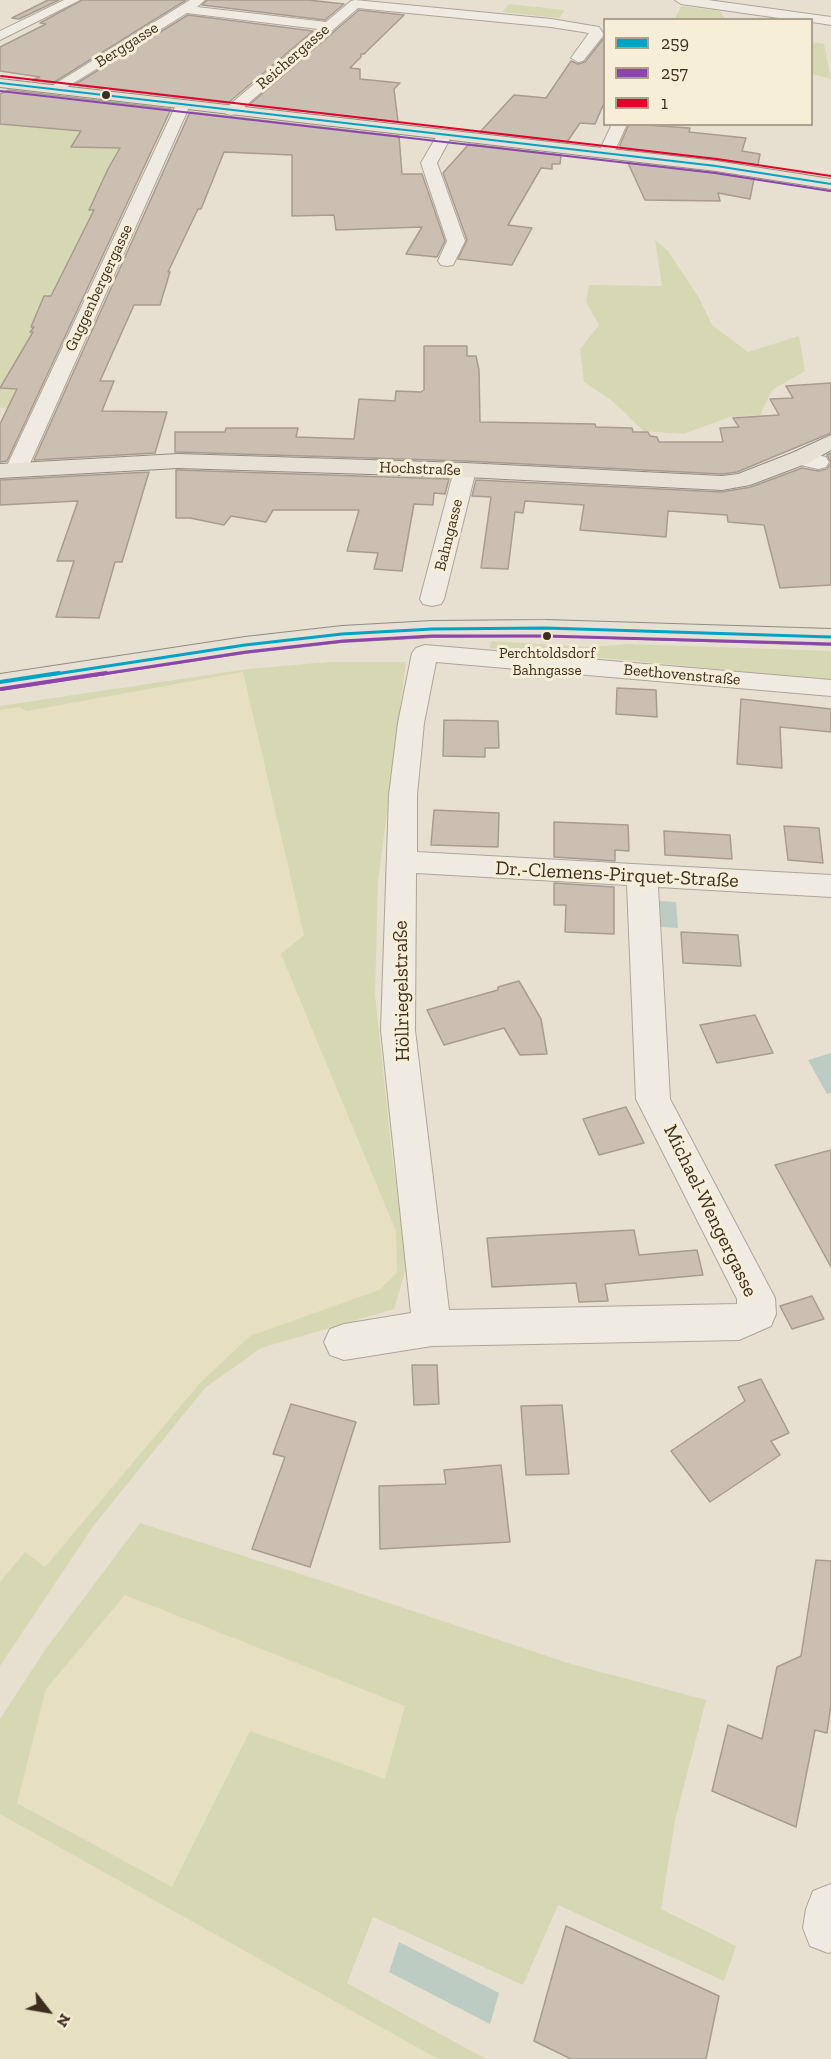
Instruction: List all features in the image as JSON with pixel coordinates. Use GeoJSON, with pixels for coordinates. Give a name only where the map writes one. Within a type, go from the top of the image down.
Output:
{"type":"FeatureCollection","features":[{"type":"Feature","properties":{"kind":"main road"},"geometry":{"type":"LineString","coordinates":[[0,83],[716,166],[831,184]]}},
{"type":"Feature","properties":{"kind":"main road","name":"Hochstraße"},"geometry":{"type":"LineString","coordinates":[[8,471],[178,461],[465,470],[723,483],[742,480],[821,451]]}},
{"type":"Feature","properties":{"kind":"main road"},"geometry":{"type":"LineString","coordinates":[[0,682],[245,645],[342,634],[448,628],[546,628],[831,637]]}},
{"type":"Feature","properties":{"kind":"street"},"geometry":{"type":"LineString","coordinates":[[0,36],[74,0]]}},
{"type":"Feature","properties":{"kind":"street","name":"Berggasse"},"geometry":{"type":"LineString","coordinates":[[54,89],[199,0]]}},
{"type":"Feature","properties":{"kind":"street"},"geometry":{"type":"LineString","coordinates":[[681,0],[810,18]]}},
{"type":"Feature","properties":{"kind":"street","name":"Reichergasse"},"geometry":{"type":"LineString","coordinates":[[231,111],[355,4],[551,23],[594,30],[597,35],[578,58]]}},
{"type":"Feature","properties":{"kind":"street"},"geometry":{"type":"LineString","coordinates":[[185,9],[328,26]]}},
{"type":"Feature","properties":{"kind":"street"},"geometry":{"type":"LineString","coordinates":[[813,18],[831,21]]}},
{"type":"Feature","properties":{"kind":"street","name":"Guggenbergergasse"},"geometry":{"type":"LineString","coordinates":[[8,471],[183,105]]}},
{"type":"Feature","properties":{"kind":"street"},"geometry":{"type":"LineString","coordinates":[[606,153],[619,126]]}},
{"type":"Feature","properties":{"kind":"street"},"geometry":{"type":"LineString","coordinates":[[444,135],[429,163],[456,241],[447,261]]}},
{"type":"Feature","properties":{"kind":"street","name":"Bahngasse"},"geometry":{"type":"LineString","coordinates":[[432,600],[465,470]]}},
{"type":"Feature","properties":{"kind":"street","name":"Beethovenstraße"},"geometry":{"type":"LineString","coordinates":[[425,653],[831,688]]}},
{"type":"Feature","properties":{"kind":"street","name":"Höllriegelstraße"},"geometry":{"type":"LineString","coordinates":[[425,653],[411,723],[404,785],[398,1030],[432,1328]]}},
{"type":"Feature","properties":{"kind":"street","name":"Dr.-Clemens-Pirquet-Straße"},"geometry":{"type":"LineString","coordinates":[[402,862],[831,886]]}},
{"type":"Feature","properties":{"kind":"street","name":"Michael-Wengergasse"},"geometry":{"type":"LineString","coordinates":[[344,1342],[432,1328],[739,1322],[757,1314],[756,1298],[653,1099],[642,876]]}},
{"type":"Feature","properties":{"kind":"shaded area"},"geometry":{"type":"Polygon","coordinates":[[[243,672],[304,935],[396,1231],[397,1273],[379,1290],[250,1336],[200,1383],[44,1568],[25,1552],[0,1582],[0,710],[20,707],[27,711],[243,672]]]}},
{"type":"Feature","properties":{"kind":"shaded area"},"geometry":{"type":"Polygon","coordinates":[[[659,901],[676,902],[678,928],[661,927],[659,901]]]}},
{"type":"Feature","properties":{"kind":"shaded area"},"geometry":{"type":"Polygon","coordinates":[[[831,1053],[831,1093],[827,1094],[808,1060],[831,1053]]]}},
{"type":"Feature","properties":{"kind":"shaded area"},"geometry":{"type":"Polygon","coordinates":[[[125,1595],[405,1706],[385,1780],[250,1731],[172,1888],[17,1802],[46,1689],[125,1595]]]}},
{"type":"Feature","properties":{"kind":"shaded area"},"geometry":{"type":"Polygon","coordinates":[[[0,1814],[438,2059],[0,2059],[0,1814]]]}},
{"type":"Feature","properties":{"kind":"shaded area"},"geometry":{"type":"Polygon","coordinates":[[[399,1942],[499,1993],[490,2024],[389,1972],[399,1942]]]}},
{"type":"Feature","properties":{"kind":"green space"},"geometry":{"type":"Polygon","coordinates":[[[509,4],[565,10],[559,18],[502,12],[509,4]]]}},
{"type":"Feature","properties":{"kind":"green space"},"geometry":{"type":"Polygon","coordinates":[[[681,6],[720,11],[724,18],[675,18],[681,6]]]}},
{"type":"Feature","properties":{"kind":"green space"},"geometry":{"type":"Polygon","coordinates":[[[813,42],[824,44],[831,79],[813,74],[813,42]]]}},
{"type":"Feature","properties":{"kind":"green space"},"geometry":{"type":"Polygon","coordinates":[[[0,90],[167,109],[25,409],[0,408],[0,90]]]}},
{"type":"Feature","properties":{"kind":"green space"},"geometry":{"type":"Polygon","coordinates":[[[655,240],[668,251],[699,298],[712,325],[748,352],[799,336],[805,371],[772,390],[760,415],[730,417],[683,434],[644,431],[611,400],[584,382],[580,349],[599,325],[586,302],[589,285],[662,286],[655,240]]]}},
{"type":"Feature","properties":{"kind":"green space"},"geometry":{"type":"Polygon","coordinates":[[[491,641],[589,647],[629,644],[831,651],[831,680],[593,657],[498,651],[498,649],[490,648],[491,641]]]}},
{"type":"Feature","properties":{"kind":"green space"},"geometry":{"type":"Polygon","coordinates":[[[329,662],[406,662],[378,882],[375,995],[392,1155],[407,1265],[394,1309],[261,1348],[205,1388],[94,1525],[0,1666],[0,1582],[25,1552],[45,1567],[200,1383],[250,1336],[379,1290],[397,1273],[396,1231],[281,954],[304,935],[243,672],[27,711],[19,707],[0,710],[0,706],[248,669],[329,662]]]}},
{"type":"Feature","properties":{"kind":"green space"},"geometry":{"type":"Polygon","coordinates":[[[140,1523],[571,1664],[706,1700],[675,1821],[661,1909],[736,1946],[724,1981],[558,1905],[523,1985],[373,1917],[347,1983],[486,2059],[438,2059],[0,1814],[0,1719],[45,1650],[140,1523]],[[125,1595],[46,1689],[17,1803],[172,1887],[250,1731],[385,1779],[405,1706],[125,1595]]]}},
{"type":"Feature","properties":{"kind":"building"},"geometry":{"type":"Polygon","coordinates":[[[48,0],[59,0],[19,19],[12,18],[48,0]]]}},
{"type":"Feature","properties":{"kind":"building"},"geometry":{"type":"Polygon","coordinates":[[[82,0],[186,0],[53,83],[32,80],[40,77],[0,71],[0,47],[46,24],[40,23],[82,0]]]}},
{"type":"Feature","properties":{"kind":"building"},"geometry":{"type":"Polygon","coordinates":[[[207,0],[308,0],[344,4],[325,20],[202,5],[207,0]]]}},
{"type":"Feature","properties":{"kind":"building"},"geometry":{"type":"Polygon","coordinates":[[[359,10],[404,15],[364,54],[361,54],[361,57],[350,68],[360,69],[360,79],[400,83],[394,89],[398,122],[249,105],[359,10]]]}},
{"type":"Feature","properties":{"kind":"building"},"geometry":{"type":"Polygon","coordinates":[[[188,15],[313,31],[228,103],[74,85],[188,15]]]}},
{"type":"Feature","properties":{"kind":"building"},"geometry":{"type":"Polygon","coordinates":[[[603,39],[603,105],[595,124],[580,123],[567,142],[480,132],[514,95],[546,98],[571,61],[578,64],[585,62],[603,39]]]}},
{"type":"Feature","properties":{"kind":"building"},"geometry":{"type":"Polygon","coordinates":[[[9,90],[171,109],[7,461],[0,462],[0,424],[17,389],[0,388],[33,332],[30,332],[34,327],[31,327],[44,296],[51,296],[94,210],[89,210],[120,148],[71,147],[81,131],[0,124],[0,94],[9,90]]]}},
{"type":"Feature","properties":{"kind":"building"},"geometry":{"type":"Polygon","coordinates":[[[190,112],[399,136],[402,174],[422,174],[445,241],[437,257],[406,254],[422,227],[336,230],[334,215],[292,216],[292,155],[224,152],[201,209],[198,209],[168,272],[170,272],[160,305],[134,305],[100,381],[114,381],[102,411],[167,412],[155,453],[34,460],[190,112]]]}},
{"type":"Feature","properties":{"kind":"building"},"geometry":{"type":"Polygon","coordinates":[[[628,126],[660,126],[690,128],[689,132],[746,138],[742,151],[760,154],[758,165],[621,148],[620,145],[628,126]]]}},
{"type":"Feature","properties":{"kind":"building"},"geometry":{"type":"Polygon","coordinates":[[[469,144],[561,155],[560,164],[552,164],[552,169],[541,168],[508,225],[532,228],[512,265],[458,259],[467,240],[443,173],[469,144]]]}},
{"type":"Feature","properties":{"kind":"building"},"geometry":{"type":"Polygon","coordinates":[[[628,163],[754,179],[750,199],[718,193],[720,201],[645,200],[628,163]]]}},
{"type":"Feature","properties":{"kind":"building"},"geometry":{"type":"Polygon","coordinates":[[[424,346],[467,346],[467,356],[476,356],[479,370],[480,422],[595,424],[596,427],[632,428],[633,432],[648,432],[650,436],[657,437],[659,442],[723,442],[720,428],[739,427],[733,418],[779,415],[770,399],[793,398],[786,386],[831,383],[831,433],[737,472],[722,474],[465,461],[175,452],[175,432],[225,432],[226,428],[298,428],[296,437],[354,439],[359,399],[395,401],[396,391],[421,392],[424,390],[424,346]]]}},
{"type":"Feature","properties":{"kind":"building"},"geometry":{"type":"Polygon","coordinates":[[[831,463],[831,585],[780,588],[764,525],[728,522],[727,515],[668,511],[666,537],[580,530],[584,505],[525,501],[523,513],[515,512],[508,569],[481,568],[491,497],[472,496],[476,480],[722,492],[751,487],[802,468],[818,471],[827,469],[831,463]]]}},
{"type":"Feature","properties":{"kind":"building"},"geometry":{"type":"Polygon","coordinates":[[[176,470],[449,479],[445,494],[434,493],[433,505],[414,504],[402,571],[374,569],[378,553],[347,551],[359,510],[273,510],[266,522],[231,516],[224,525],[190,518],[176,518],[176,470]]]}},
{"type":"Feature","properties":{"kind":"building"},"geometry":{"type":"Polygon","coordinates":[[[149,472],[122,562],[115,562],[99,618],[56,617],[74,561],[57,561],[78,501],[0,505],[0,480],[149,472]]]}},
{"type":"Feature","properties":{"kind":"building"},"geometry":{"type":"Polygon","coordinates":[[[617,688],[656,690],[657,717],[616,714],[617,688]]]}},
{"type":"Feature","properties":{"kind":"building"},"geometry":{"type":"Polygon","coordinates":[[[741,699],[831,709],[831,732],[780,727],[782,768],[737,764],[741,699]]]}},
{"type":"Feature","properties":{"kind":"building"},"geometry":{"type":"Polygon","coordinates":[[[444,720],[498,721],[499,748],[485,748],[485,757],[443,756],[444,720]]]}},
{"type":"Feature","properties":{"kind":"building"},"geometry":{"type":"Polygon","coordinates":[[[434,810],[499,813],[498,847],[431,845],[434,810]]]}},
{"type":"Feature","properties":{"kind":"building"},"geometry":{"type":"Polygon","coordinates":[[[554,822],[628,825],[629,851],[615,850],[615,861],[554,857],[554,822]]]}},
{"type":"Feature","properties":{"kind":"building"},"geometry":{"type":"Polygon","coordinates":[[[784,826],[819,828],[823,863],[788,860],[784,826]]]}},
{"type":"Feature","properties":{"kind":"building"},"geometry":{"type":"Polygon","coordinates":[[[664,831],[730,835],[732,859],[665,855],[664,831]]]}},
{"type":"Feature","properties":{"kind":"building"},"geometry":{"type":"Polygon","coordinates":[[[554,883],[614,887],[614,934],[565,932],[566,905],[554,905],[554,883]]]}},
{"type":"Feature","properties":{"kind":"building"},"geometry":{"type":"Polygon","coordinates":[[[681,932],[738,935],[741,966],[683,963],[681,932]]]}},
{"type":"Feature","properties":{"kind":"building"},"geometry":{"type":"Polygon","coordinates":[[[519,981],[541,1019],[547,1054],[520,1055],[504,1028],[444,1045],[427,1010],[498,990],[498,987],[519,981]]]}},
{"type":"Feature","properties":{"kind":"building"},"geometry":{"type":"Polygon","coordinates":[[[755,1015],[773,1053],[717,1063],[700,1025],[755,1015]]]}},
{"type":"Feature","properties":{"kind":"building"},"geometry":{"type":"Polygon","coordinates":[[[626,1107],[644,1143],[599,1155],[583,1119],[626,1107]]]}},
{"type":"Feature","properties":{"kind":"building"},"geometry":{"type":"Polygon","coordinates":[[[831,1150],[831,1267],[775,1165],[831,1150]]]}},
{"type":"Feature","properties":{"kind":"building"},"geometry":{"type":"Polygon","coordinates":[[[634,1230],[639,1255],[697,1250],[703,1275],[605,1284],[608,1301],[579,1302],[576,1283],[492,1287],[487,1238],[634,1230]]]}},
{"type":"Feature","properties":{"kind":"building"},"geometry":{"type":"Polygon","coordinates":[[[812,1296],[824,1319],[792,1329],[780,1306],[812,1296]]]}},
{"type":"Feature","properties":{"kind":"building"},"geometry":{"type":"Polygon","coordinates":[[[412,1365],[437,1365],[439,1404],[414,1405],[412,1365]]]}},
{"type":"Feature","properties":{"kind":"building"},"geometry":{"type":"Polygon","coordinates":[[[761,1379],[789,1433],[771,1441],[780,1455],[710,1502],[671,1451],[745,1401],[738,1387],[761,1379]]]}},
{"type":"Feature","properties":{"kind":"building"},"geometry":{"type":"Polygon","coordinates":[[[291,1404],[356,1422],[310,1567],[252,1549],[285,1457],[273,1454],[291,1404]]]}},
{"type":"Feature","properties":{"kind":"building"},"geometry":{"type":"Polygon","coordinates":[[[562,1405],[569,1474],[526,1475],[521,1406],[562,1405]]]}},
{"type":"Feature","properties":{"kind":"building"},"geometry":{"type":"Polygon","coordinates":[[[501,1465],[510,1542],[380,1549],[379,1486],[446,1484],[444,1470],[501,1465]]]}},
{"type":"Feature","properties":{"kind":"building"},"geometry":{"type":"Polygon","coordinates":[[[816,1560],[831,1561],[831,1704],[827,1733],[815,1730],[796,1827],[712,1791],[728,1725],[762,1739],[777,1667],[801,1656],[816,1560]]]}},
{"type":"Feature","properties":{"kind":"building"},"geometry":{"type":"Polygon","coordinates":[[[566,1926],[719,1996],[706,2059],[571,2059],[534,2041],[566,1926]]]}},
{"type":"Feature","properties":{"kind":"transit line","name":"1"},"geometry":{"type":"LineString","coordinates":[[1,76],[717,159],[831,176]]}},
{"type":"Feature","properties":{"kind":"transit line","name":"259"},"geometry":{"type":"LineString","coordinates":[[0,83],[716,166],[831,184]]}},
{"type":"Feature","properties":{"kind":"transit line","name":"257"},"geometry":{"type":"LineString","coordinates":[[0,91],[715,173],[830,191]]}},
{"type":"Feature","properties":{"kind":"transit line","name":"259"},"geometry":{"type":"LineString","coordinates":[[0,682],[245,645],[342,634],[432,629],[546,628],[831,637]]}},
{"type":"Feature","properties":{"kind":"transit line","name":"257"},"geometry":{"type":"LineString","coordinates":[[1,689],[246,652],[343,641],[432,636],[546,636],[831,644]]}},
{"type":"Feature","properties":{"kind":"place","name":"Perchtoldsdorf Bahngasse"},"geometry":{"type":"Point","coordinates":[547,636]}}]}
